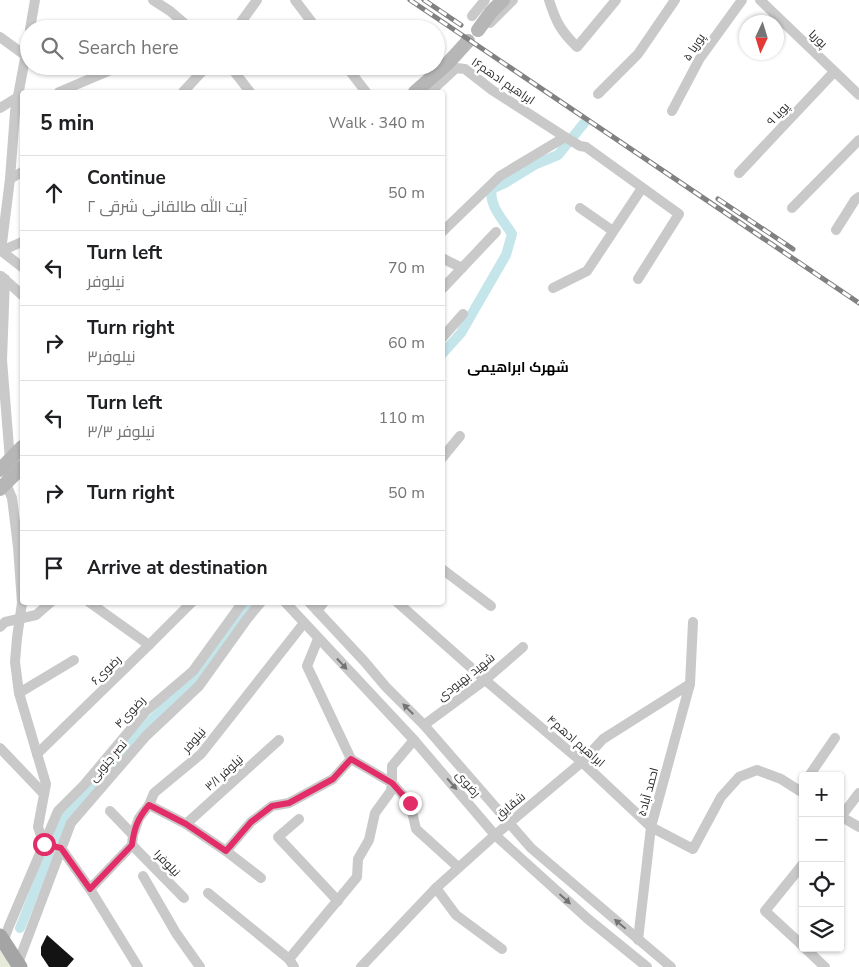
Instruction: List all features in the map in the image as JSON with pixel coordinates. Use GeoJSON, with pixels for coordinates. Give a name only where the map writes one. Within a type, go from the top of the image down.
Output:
{"type":"FeatureCollection","features":[{"type":"Feature","properties":{"kind":"main road"},"geometry":{"type":"LineString","coordinates":[[2,939],[19,965]]}},
{"type":"Feature","properties":{"kind":"street"},"geometry":{"type":"LineString","coordinates":[[32,20],[35,0]]}},
{"type":"Feature","properties":{"kind":"street"},"geometry":{"type":"LineString","coordinates":[[153,0],[180,20]]}},
{"type":"Feature","properties":{"kind":"street"},"geometry":{"type":"LineString","coordinates":[[243,20],[257,0]]}},
{"type":"Feature","properties":{"kind":"street"},"geometry":{"type":"LineString","coordinates":[[295,0],[310,20]]}},
{"type":"Feature","properties":{"kind":"street"},"geometry":{"type":"LineString","coordinates":[[472,16],[485,0]]}},
{"type":"Feature","properties":{"kind":"street"},"geometry":{"type":"LineString","coordinates":[[484,26],[491,12],[503,0]]}},
{"type":"Feature","properties":{"kind":"street"},"geometry":{"type":"LineString","coordinates":[[484,26],[513,0]]}},
{"type":"Feature","properties":{"kind":"street"},"geometry":{"type":"LineString","coordinates":[[549,0],[555,19],[564,34],[577,48],[616,0]]}},
{"type":"Feature","properties":{"kind":"street"},"geometry":{"type":"LineString","coordinates":[[598,94],[638,54],[675,0]]}},
{"type":"Feature","properties":{"kind":"street","name":"پوریا ۵"},"geometry":{"type":"LineString","coordinates":[[672,111],[700,58],[742,0]]}},
{"type":"Feature","properties":{"kind":"street","name":"پوریا"},"geometry":{"type":"LineString","coordinates":[[760,0],[859,95]]}},
{"type":"Feature","properties":{"kind":"street"},"geometry":{"type":"LineString","coordinates":[[0,37],[20,52]]}},
{"type":"Feature","properties":{"kind":"street"},"geometry":{"type":"LineString","coordinates":[[445,66],[468,41]]}},
{"type":"Feature","properties":{"kind":"street","name":"ابراهیم ادهم۱۶"},"geometry":{"type":"LineString","coordinates":[[432,90],[456,68],[465,69],[492,90],[565,137],[580,146],[586,147],[679,214],[638,279]]}},
{"type":"Feature","properties":{"kind":"street","name":"پویا ۹"},"geometry":{"type":"LineString","coordinates":[[739,174],[834,72]]}},
{"type":"Feature","properties":{"kind":"street"},"geometry":{"type":"LineString","coordinates":[[1,250],[19,110],[18,97],[22,75]]}},
{"type":"Feature","properties":{"kind":"street"},"geometry":{"type":"LineString","coordinates":[[64,90],[99,75]]}},
{"type":"Feature","properties":{"kind":"street"},"geometry":{"type":"LineString","coordinates":[[185,90],[199,75]]}},
{"type":"Feature","properties":{"kind":"street"},"geometry":{"type":"LineString","coordinates":[[237,75],[248,90]]}},
{"type":"Feature","properties":{"kind":"street"},"geometry":{"type":"LineString","coordinates":[[353,75],[364,90]]}},
{"type":"Feature","properties":{"kind":"street"},"geometry":{"type":"LineString","coordinates":[[417,90],[434,75]]}},
{"type":"Feature","properties":{"kind":"street"},"geometry":{"type":"LineString","coordinates":[[0,108],[18,97]]}},
{"type":"Feature","properties":{"kind":"street"},"geometry":{"type":"LineString","coordinates":[[445,227],[500,176],[565,137]]}},
{"type":"Feature","properties":{"kind":"street"},"geometry":{"type":"LineString","coordinates":[[792,208],[859,140]]}},
{"type":"Feature","properties":{"kind":"street"},"geometry":{"type":"LineString","coordinates":[[0,174],[11,175],[20,173]]}},
{"type":"Feature","properties":{"kind":"street"},"geometry":{"type":"LineString","coordinates":[[553,288],[587,271],[642,188]]}},
{"type":"Feature","properties":{"kind":"street"},"geometry":{"type":"LineString","coordinates":[[836,230],[855,200],[859,197]]}},
{"type":"Feature","properties":{"kind":"street"},"geometry":{"type":"LineString","coordinates":[[580,208],[613,231]]}},
{"type":"Feature","properties":{"kind":"street"},"geometry":{"type":"LineString","coordinates":[[445,286],[496,232]]}},
{"type":"Feature","properties":{"kind":"street"},"geometry":{"type":"LineString","coordinates":[[1,250],[20,243]]}},
{"type":"Feature","properties":{"kind":"street"},"geometry":{"type":"LineString","coordinates":[[1,250],[20,265]]}},
{"type":"Feature","properties":{"kind":"street"},"geometry":{"type":"LineString","coordinates":[[445,260],[462,268]]}},
{"type":"Feature","properties":{"kind":"street"},"geometry":{"type":"LineString","coordinates":[[2,277],[20,293]]}},
{"type":"Feature","properties":{"kind":"street"},"geometry":{"type":"LineString","coordinates":[[2,277],[1,360],[10,460]]}},
{"type":"Feature","properties":{"kind":"street"},"geometry":{"type":"LineString","coordinates":[[445,335],[463,314]]}},
{"type":"Feature","properties":{"kind":"street"},"geometry":{"type":"LineString","coordinates":[[445,454],[460,436]]}},
{"type":"Feature","properties":{"kind":"street"},"geometry":{"type":"LineString","coordinates":[[0,470],[20,449]]}},
{"type":"Feature","properties":{"kind":"street"},"geometry":{"type":"LineString","coordinates":[[20,470],[3,487],[12,498],[20,544]]}},
{"type":"Feature","properties":{"kind":"street"},"geometry":{"type":"LineString","coordinates":[[445,571],[491,606]]}},
{"type":"Feature","properties":{"kind":"street"},"geometry":{"type":"LineString","coordinates":[[22,605],[15,662],[19,693],[46,784],[38,827],[46,844],[61,848],[90,889],[133,965]]}},
{"type":"Feature","properties":{"kind":"street"},"geometry":{"type":"LineString","coordinates":[[0,627],[5,622],[36,615],[48,605]]}},
{"type":"Feature","properties":{"kind":"street"},"geometry":{"type":"LineString","coordinates":[[93,605],[149,645]]}},
{"type":"Feature","properties":{"kind":"street","name":"رضوی۶"},"geometry":{"type":"LineString","coordinates":[[37,754],[189,605]]}},
{"type":"Feature","properties":{"kind":"street","name":"رضوی۴"},"geometry":{"type":"LineString","coordinates":[[2,939],[46,844],[58,811],[84,785],[146,711],[193,671],[241,605]]}},
{"type":"Feature","properties":{"kind":"street","name":"نصر جنوبی"},"geometry":{"type":"LineString","coordinates":[[19,965],[71,823],[146,736],[199,686],[259,605]]}},
{"type":"Feature","properties":{"kind":"street","name":"رضوی"},"geometry":{"type":"LineString","coordinates":[[288,605],[414,740],[495,835],[588,919],[647,967]]}},
{"type":"Feature","properties":{"kind":"street","name":"رضوی"},"geometry":{"type":"LineString","coordinates":[[312,605],[386,687],[424,725],[537,854],[671,967]]}},
{"type":"Feature","properties":{"kind":"street"},"geometry":{"type":"LineString","coordinates":[[317,611],[322,605]]}},
{"type":"Feature","properties":{"kind":"street","name":"ابراهیم ادهم۴"},"geometry":{"type":"LineString","coordinates":[[400,605],[582,762],[651,827]]}},
{"type":"Feature","properties":{"kind":"street","name":"احمد آباد۵"},"geometry":{"type":"LineString","coordinates":[[693,622],[690,684],[651,827],[694,849],[721,797],[739,777],[756,770],[782,779],[799,789]]}},
{"type":"Feature","properties":{"kind":"street","name":"نیلوفر"},"geometry":{"type":"LineString","coordinates":[[90,889],[133,840],[139,818],[149,805],[154,794],[201,754],[304,623]]}},
{"type":"Feature","properties":{"kind":"street"},"geometry":{"type":"LineString","coordinates":[[318,639],[307,666],[351,759],[392,783],[410,803],[416,829],[458,867]]}},
{"type":"Feature","properties":{"kind":"street","name":"شهید بهبودی"},"geometry":{"type":"LineString","coordinates":[[424,725],[485,680],[522,647]]}},
{"type":"Feature","properties":{"kind":"street"},"geometry":{"type":"LineString","coordinates":[[19,693],[74,660]]}},
{"type":"Feature","properties":{"kind":"street","name":"شقایق"},"geometry":{"type":"LineString","coordinates":[[361,967],[458,867],[582,762],[603,739],[690,684]]}},
{"type":"Feature","properties":{"kind":"street"},"geometry":{"type":"LineString","coordinates":[[374,699],[386,687]]}},
{"type":"Feature","properties":{"kind":"street"},"geometry":{"type":"LineString","coordinates":[[812,772],[835,738]]}},
{"type":"Feature","properties":{"kind":"street","name":"نیلوفر ۳/۱"},"geometry":{"type":"LineString","coordinates":[[186,824],[279,740]]}},
{"type":"Feature","properties":{"kind":"street"},"geometry":{"type":"LineString","coordinates":[[208,893],[291,963],[357,877],[358,860],[369,840],[375,813],[391,791],[392,766],[414,740]]}},
{"type":"Feature","properties":{"kind":"street"},"geometry":{"type":"LineString","coordinates":[[0,748],[44,794]]}},
{"type":"Feature","properties":{"kind":"street"},"geometry":{"type":"LineString","coordinates":[[226,851],[251,822],[272,806],[289,803],[333,779],[351,759]]}},
{"type":"Feature","properties":{"kind":"street"},"geometry":{"type":"LineString","coordinates":[[844,813],[859,793]]}},
{"type":"Feature","properties":{"kind":"street"},"geometry":{"type":"LineString","coordinates":[[149,805],[186,824],[261,878]]}},
{"type":"Feature","properties":{"kind":"street","name":"نیلوفر۱"},"geometry":{"type":"LineString","coordinates":[[110,811],[184,898]]}},
{"type":"Feature","properties":{"kind":"street"},"geometry":{"type":"LineString","coordinates":[[299,819],[278,837],[338,901]]}},
{"type":"Feature","properties":{"kind":"street"},"geometry":{"type":"LineString","coordinates":[[844,819],[859,827]]}},
{"type":"Feature","properties":{"kind":"street"},"geometry":{"type":"LineString","coordinates":[[638,940],[651,827]]}},
{"type":"Feature","properties":{"kind":"street"},"geometry":{"type":"LineString","coordinates":[[799,869],[765,911],[799,942]]}},
{"type":"Feature","properties":{"kind":"street"},"geometry":{"type":"LineString","coordinates":[[143,876],[176,933],[200,967]]}},
{"type":"Feature","properties":{"kind":"street"},"geometry":{"type":"LineString","coordinates":[[436,888],[456,915],[502,949]]}},
{"type":"Feature","properties":{"kind":"street"},"geometry":{"type":"LineString","coordinates":[[809,952],[825,967]]}},
{"type":"Feature","properties":{"kind":"green space"},"geometry":{"type":"Polygon","coordinates":[[[0,950],[12,967],[0,967],[0,950]]]}},
{"type":"Feature","properties":{"kind":"building"},"geometry":{"type":"Polygon","coordinates":[[[47,935],[74,959],[67,967],[49,967],[41,955],[41,947],[47,935]]]}},
{"type":"Feature","properties":{"kind":"waterway"},"geometry":{"type":"LineString","coordinates":[[445,351],[461,333],[506,255],[512,234],[494,207],[491,195],[492,189],[536,164],[558,155],[585,122]]}},
{"type":"Feature","properties":{"kind":"waterway"},"geometry":{"type":"LineString","coordinates":[[20,928],[65,815],[152,720],[196,676],[249,605]]}},
{"type":"Feature","properties":{"kind":"railway"},"geometry":{"type":"LineString","coordinates":[[410,0],[440,20]]}},
{"type":"Feature","properties":{"kind":"railway"},"geometry":{"type":"LineString","coordinates":[[424,0],[461,25]]}},
{"type":"Feature","properties":{"kind":"railway"},"geometry":{"type":"LineString","coordinates":[[445,24],[859,303]]}},
{"type":"Feature","properties":{"kind":"railway"},"geometry":{"type":"LineString","coordinates":[[718,199],[793,249]]}},
{"type":"Feature","properties":{"kind":"district","name":"شهرک ابراهیمی"},"geometry":{"type":"Point","coordinates":[518,367]}},
{"type":"Feature","properties":{"kind":"route"},"geometry":{"type":"LineString","coordinates":[[44,844],[61,848],[90,889],[132,845],[133,835],[139,818],[149,805],[186,824],[226,851],[251,822],[272,806],[289,803],[333,779],[351,759],[392,783],[410,803]]}}]}
